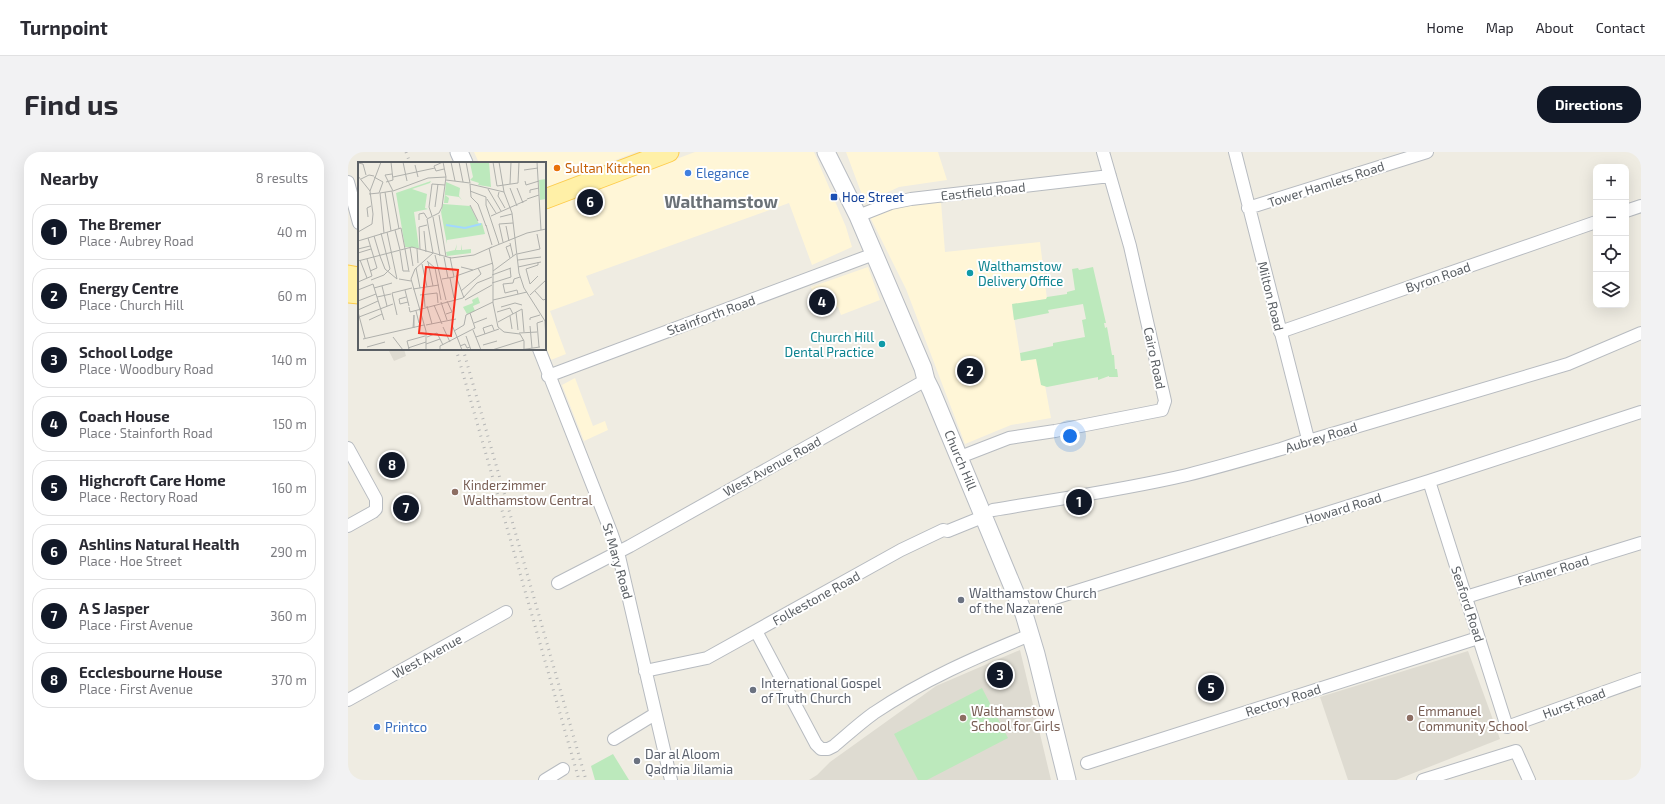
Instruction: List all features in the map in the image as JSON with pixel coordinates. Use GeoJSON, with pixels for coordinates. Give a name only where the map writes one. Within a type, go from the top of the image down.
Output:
{"type":"FeatureCollection","features":[{"type":"Feature","properties":{"kind":"main road"},"geometry":{"type":"LineString","coordinates":[[546,199],[669,152]]}},
{"type":"Feature","properties":{"kind":"main road"},"geometry":{"type":"LineString","coordinates":[[348,275],[358,278]]}},
{"type":"Feature","properties":{"kind":"main road"},"geometry":{"type":"LineString","coordinates":[[348,293],[358,294]]}},
{"type":"Feature","properties":{"kind":"street","name":"Church Hill"},"geometry":{"type":"LineString","coordinates":[[826,152],[858,216],[960,458],[989,513],[1030,635],[1067,780]]}},
{"type":"Feature","properties":{"kind":"street","name":"Cairo Road"},"geometry":{"type":"LineString","coordinates":[[960,458],[1009,438],[1054,431],[1162,410],[1165,401],[1152,340],[1130,246],[1103,152]]}},
{"type":"Feature","properties":{"kind":"street","name":"Milton Road"},"geometry":{"type":"LineString","coordinates":[[1235,152],[1248,208],[1308,439]]}},
{"type":"Feature","properties":{"kind":"street","name":"Tower Hamlets Road"},"geometry":{"type":"LineString","coordinates":[[1248,208],[1427,152]]}},
{"type":"Feature","properties":{"kind":"street","name":"Eastfield Road"},"geometry":{"type":"LineString","coordinates":[[858,216],[891,203],[911,199],[1110,176]]}},
{"type":"Feature","properties":{"kind":"street"},"geometry":{"type":"LineString","coordinates":[[348,182],[358,219]]}},
{"type":"Feature","properties":{"kind":"street"},"geometry":{"type":"LineString","coordinates":[[1629,210],[1641,206]]}},
{"type":"Feature","properties":{"kind":"street","name":"Byron Road"},"geometry":{"type":"LineString","coordinates":[[1280,332],[1593,223]]}},
{"type":"Feature","properties":{"kind":"street","name":"Stainforth Road"},"geometry":{"type":"LineString","coordinates":[[548,376],[874,254]]}},
{"type":"Feature","properties":{"kind":"street","name":"Aubrey Road"},"geometry":{"type":"LineString","coordinates":[[989,513],[1186,475],[1288,447],[1308,439],[1315,439],[1568,364],[1641,333]]}},
{"type":"Feature","properties":{"kind":"street","name":"St Mary Road"},"geometry":{"type":"LineString","coordinates":[[538,350],[618,552],[671,780]]}},
{"type":"Feature","properties":{"kind":"street","name":"West Avenue Road"},"geometry":{"type":"LineString","coordinates":[[618,552],[926,380]]}},
{"type":"Feature","properties":{"kind":"street","name":"Howard Road"},"geometry":{"type":"LineString","coordinates":[[1045,602],[1429,482],[1641,412]]}},
{"type":"Feature","properties":{"kind":"street"},"geometry":{"type":"LineString","coordinates":[[348,448],[376,499],[376,507],[373,512],[348,526]]}},
{"type":"Feature","properties":{"kind":"street","name":"Seaford Road"},"geometry":{"type":"LineString","coordinates":[[1429,482],[1478,638],[1508,727]]}},
{"type":"Feature","properties":{"kind":"street","name":"Folkestone Road"},"geometry":{"type":"LineString","coordinates":[[645,671],[707,658],[901,550],[943,530],[948,531],[989,513]]}},
{"type":"Feature","properties":{"kind":"street","name":"Falmer Road"},"geometry":{"type":"LineString","coordinates":[[1466,597],[1641,543]]}},
{"type":"Feature","properties":{"kind":"street"},"geometry":{"type":"LineString","coordinates":[[558,584],[618,552]]}},
{"type":"Feature","properties":{"kind":"street","name":"West Avenue"},"geometry":{"type":"LineString","coordinates":[[348,700],[506,612]]}},
{"type":"Feature","properties":{"kind":"street"},"geometry":{"type":"LineString","coordinates":[[756,631],[816,744],[821,750],[834,746],[873,714],[906,693],[981,654],[1030,635]]}},
{"type":"Feature","properties":{"kind":"street","name":"Rectory Road"},"geometry":{"type":"LineString","coordinates":[[1087,763],[1478,638]]}},
{"type":"Feature","properties":{"kind":"street","name":"Hurst Road"},"geometry":{"type":"LineString","coordinates":[[1508,727],[1641,679]]}},
{"type":"Feature","properties":{"kind":"street"},"geometry":{"type":"LineString","coordinates":[[614,739],[655,714]]}},
{"type":"Feature","properties":{"kind":"street"},"geometry":{"type":"LineString","coordinates":[[1423,780],[1516,750],[1529,780]]}},
{"type":"Feature","properties":{"kind":"street"},"geometry":{"type":"LineString","coordinates":[[545,780],[563,769]]}},
{"type":"Feature","properties":{"kind":"shaded area"},"geometry":{"type":"Polygon","coordinates":[[[474,152],[636,152],[546,188],[546,162],[479,162],[474,152]]]}},
{"type":"Feature","properties":{"kind":"shaded area"},"geometry":{"type":"Polygon","coordinates":[[[695,152],[814,152],[846,227],[852,247],[812,265],[789,203],[586,276],[594,295],[550,311],[566,354],[551,360],[546,348],[546,211],[551,206],[695,152]]]}},
{"type":"Feature","properties":{"kind":"shaded area"},"geometry":{"type":"Polygon","coordinates":[[[846,152],[938,152],[947,180],[899,187],[865,203],[846,152]]]}},
{"type":"Feature","properties":{"kind":"shaded area"},"geometry":{"type":"Polygon","coordinates":[[[941,202],[945,252],[1040,242],[1047,299],[1012,305],[1021,361],[1040,358],[1051,418],[1011,425],[965,444],[906,289],[870,217],[898,207],[941,202]]]}},
{"type":"Feature","properties":{"kind":"shaded area"},"geometry":{"type":"Polygon","coordinates":[[[868,267],[880,300],[841,315],[838,307],[821,313],[811,287],[868,267]]]}},
{"type":"Feature","properties":{"kind":"shaded area"},"geometry":{"type":"Polygon","coordinates":[[[388,350],[404,350],[406,356],[394,361],[388,350]]]}},
{"type":"Feature","properties":{"kind":"shaded area"},"geometry":{"type":"Polygon","coordinates":[[[575,378],[593,426],[605,421],[608,430],[584,441],[562,385],[575,378]]]}},
{"type":"Feature","properties":{"kind":"shaded area","name":"Walthamstow School for Girls"},"geometry":{"type":"Polygon","coordinates":[[[1020,650],[1051,780],[809,780],[817,775],[830,762],[936,686],[1020,650]]]}},
{"type":"Feature","properties":{"kind":"shaded area","name":"Emmanuel Community School"},"geometry":{"type":"Polygon","coordinates":[[[1468,651],[1500,739],[1396,780],[1348,780],[1320,697],[1468,651]]]}},
{"type":"Feature","properties":{"kind":"green space"},"geometry":{"type":"Polygon","coordinates":[[[1093,267],[1106,323],[1104,323],[1105,328],[1107,327],[1112,355],[1114,355],[1115,369],[1117,369],[1118,377],[1109,376],[1098,380],[1098,377],[1047,387],[1041,385],[1036,359],[1021,361],[1020,353],[1053,346],[1053,343],[1085,337],[1082,320],[1086,319],[1083,304],[1048,310],[1049,313],[1014,320],[1012,304],[1067,294],[1067,292],[1075,290],[1072,269],[1078,268],[1079,270],[1093,267]]]}},
{"type":"Feature","properties":{"kind":"green space"},"geometry":{"type":"Polygon","coordinates":[[[982,688],[1008,738],[927,780],[918,780],[894,734],[982,688]]]}},
{"type":"Feature","properties":{"kind":"green space"},"geometry":{"type":"Polygon","coordinates":[[[613,754],[629,780],[595,780],[591,766],[613,754]]]}},
{"type":"Feature","properties":{"kind":"railway"},"geometry":{"type":"LineString","coordinates":[[406,152],[410,162]]}},
{"type":"Feature","properties":{"kind":"railway"},"geometry":{"type":"LineString","coordinates":[[456,350],[579,780]]}},
{"type":"Feature","properties":{"kind":"railway"},"geometry":{"type":"LineString","coordinates":[[463,350],[586,780]]}},
{"type":"Feature","properties":{"kind":"place","name":"Sultan Kitchen"},"geometry":{"type":"Point","coordinates":[557,168]}},
{"type":"Feature","properties":{"kind":"place","name":"Elegance"},"geometry":{"type":"Point","coordinates":[688,173]}},
{"type":"Feature","properties":{"kind":"place","name":"Hoe Street"},"geometry":{"type":"Point","coordinates":[834,197]}},
{"type":"Feature","properties":{"kind":"place","name":"Ashlins Natural Health"},"geometry":{"type":"Point","coordinates":[590,202]}},
{"type":"Feature","properties":{"kind":"place","name":"Walthamstow Delivery Office"},"geometry":{"type":"Point","coordinates":[970,273]}},
{"type":"Feature","properties":{"kind":"place","name":"Coach House"},"geometry":{"type":"Point","coordinates":[822,302]}},
{"type":"Feature","properties":{"kind":"place","name":"Church Hill Dental Practice"},"geometry":{"type":"Point","coordinates":[882,344]}},
{"type":"Feature","properties":{"kind":"place","name":"Energy Centre"},"geometry":{"type":"Point","coordinates":[970,371]}},
{"type":"Feature","properties":{"kind":"place","name":"Ecclesbourne House"},"geometry":{"type":"Point","coordinates":[392,465]}},
{"type":"Feature","properties":{"kind":"place","name":"Kinderzimmer Walthamstow Central"},"geometry":{"type":"Point","coordinates":[455,492]}},
{"type":"Feature","properties":{"kind":"place","name":"The Bremer"},"geometry":{"type":"Point","coordinates":[1079,502]}},
{"type":"Feature","properties":{"kind":"place","name":"A S Jasper"},"geometry":{"type":"Point","coordinates":[406,508]}},
{"type":"Feature","properties":{"kind":"place","name":"Walthamstow Church of the Nazarene"},"geometry":{"type":"Point","coordinates":[961,600]}},
{"type":"Feature","properties":{"kind":"place","name":"School Lodge"},"geometry":{"type":"Point","coordinates":[1000,675]}},
{"type":"Feature","properties":{"kind":"place","name":"Highcroft Care Home"},"geometry":{"type":"Point","coordinates":[1211,688]}},
{"type":"Feature","properties":{"kind":"place","name":"International Gospel of Truth Church"},"geometry":{"type":"Point","coordinates":[753,690]}},
{"type":"Feature","properties":{"kind":"place","name":"Walthamstow School for Girls"},"geometry":{"type":"Point","coordinates":[963,718]}},
{"type":"Feature","properties":{"kind":"place","name":"Emmanuel Community School"},"geometry":{"type":"Point","coordinates":[1410,718]}},
{"type":"Feature","properties":{"kind":"place","name":"Printco"},"geometry":{"type":"Point","coordinates":[377,727]}},
{"type":"Feature","properties":{"kind":"place","name":"Dar al Aloom Qadmia Jilamia"},"geometry":{"type":"Point","coordinates":[637,761]}},
{"type":"Feature","properties":{"kind":"district","name":"Walthamstow"},"geometry":{"type":"Point","coordinates":[721,201]}}]}
